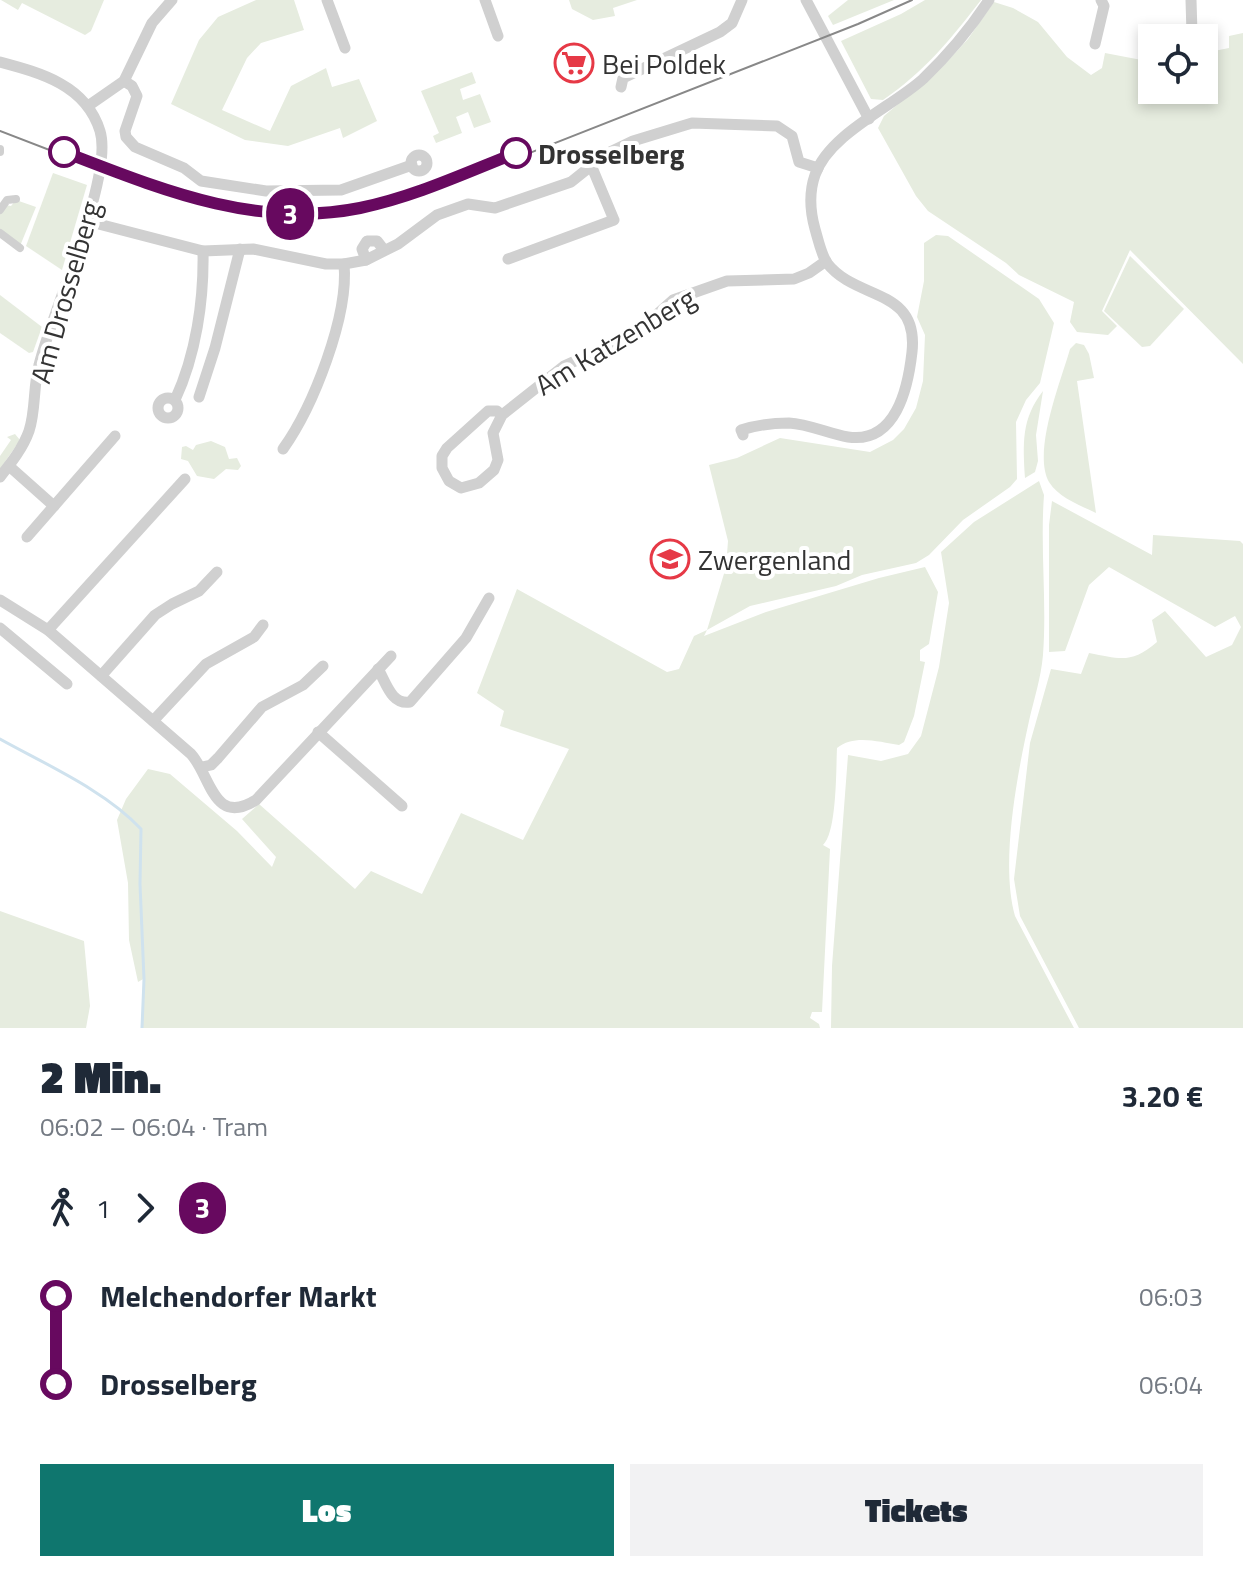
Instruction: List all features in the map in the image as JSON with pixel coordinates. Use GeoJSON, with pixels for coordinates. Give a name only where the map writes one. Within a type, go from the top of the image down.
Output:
{"type":"FeatureCollection","features":[{"type":"Feature","properties":{"kind":"street"},"geometry":{"type":"LineString","coordinates":[[0,62],[40,74],[72,89],[88,106],[124,81],[152,23],[172,0]]}},
{"type":"Feature","properties":{"kind":"street"},"geometry":{"type":"LineString","coordinates":[[327,0],[345,48]]}},
{"type":"Feature","properties":{"kind":"street"},"geometry":{"type":"LineString","coordinates":[[485,0],[498,36]]}},
{"type":"Feature","properties":{"kind":"street"},"geometry":{"type":"LineString","coordinates":[[621,87],[623,78],[720,32],[732,23],[742,0]]}},
{"type":"Feature","properties":{"kind":"street"},"geometry":{"type":"LineString","coordinates":[[806,0],[869,119]]}},
{"type":"Feature","properties":{"kind":"street"},"geometry":{"type":"LineString","coordinates":[[743,435],[741,430],[758,425],[791,423],[851,437],[870,437],[885,427],[896,412],[906,392],[910,374],[910,320],[893,303],[845,278],[826,261],[815,231],[812,189],[818,168],[835,146],[921,81],[949,53],[989,0]]}},
{"type":"Feature","properties":{"kind":"street"},"geometry":{"type":"LineString","coordinates":[[1095,44],[1104,6],[1101,0]]}},
{"type":"Feature","properties":{"kind":"street"},"geometry":{"type":"LineString","coordinates":[[1191,0],[1192,24]]}},
{"type":"Feature","properties":{"kind":"street"},"geometry":{"type":"LineString","coordinates":[[124,81],[132,86],[137,96],[125,131],[129,142],[184,168],[201,181],[266,191],[341,190],[412,165]]}},
{"type":"Feature","properties":{"kind":"street","name":"Am Drosselberg"},"geometry":{"type":"LineString","coordinates":[[0,477],[30,428],[39,363],[87,221],[103,150],[101,133],[88,106]]}},
{"type":"Feature","properties":{"kind":"street"},"geometry":{"type":"LineString","coordinates":[[87,221],[203,251],[253,249],[326,264],[344,264],[366,260],[362,249],[367,241],[377,241],[384,250],[409,238],[437,215],[468,204],[495,208],[571,182],[606,154],[633,141],[692,123],[777,126],[792,136],[799,162],[818,168]]}},
{"type":"Feature","properties":{"kind":"street"},"geometry":{"type":"LineString","coordinates":[[515,260],[614,220],[591,165]]}},
{"type":"Feature","properties":{"kind":"street"},"geometry":{"type":"LineString","coordinates":[[0,210],[7,198]]}},
{"type":"Feature","properties":{"kind":"street"},"geometry":{"type":"LineString","coordinates":[[0,233],[20,248]]}},
{"type":"Feature","properties":{"kind":"street"},"geometry":{"type":"LineString","coordinates":[[199,397],[240,249]]}},
{"type":"Feature","properties":{"kind":"street"},"geometry":{"type":"LineString","coordinates":[[175,400],[192,352],[202,289],[203,251]]}},
{"type":"Feature","properties":{"kind":"street","name":"Am Katzenberg"},"geometry":{"type":"LineString","coordinates":[[502,415],[497,411],[488,411],[447,448],[442,456],[442,468],[449,481],[461,488],[470,487],[494,470],[498,460],[493,433],[502,415],[564,366],[635,334],[673,300],[727,281],[794,279],[826,261]]}},
{"type":"Feature","properties":{"kind":"street"},"geometry":{"type":"LineString","coordinates":[[283,449],[294,434],[324,368],[344,293],[344,264]]}},
{"type":"Feature","properties":{"kind":"street"},"geometry":{"type":"LineString","coordinates":[[27,537],[115,436]]}},
{"type":"Feature","properties":{"kind":"street"},"geometry":{"type":"LineString","coordinates":[[9,466],[54,506]]}},
{"type":"Feature","properties":{"kind":"street"},"geometry":{"type":"LineString","coordinates":[[48,630],[185,479]]}},
{"type":"Feature","properties":{"kind":"street"},"geometry":{"type":"LineString","coordinates":[[101,676],[155,615],[199,591],[217,572]]}},
{"type":"Feature","properties":{"kind":"street"},"geometry":{"type":"LineString","coordinates":[[378,669],[395,700],[410,702],[466,638],[489,598]]}},
{"type":"Feature","properties":{"kind":"street"},"geometry":{"type":"LineString","coordinates":[[0,600],[48,630],[191,754],[202,767],[218,800],[237,808],[256,800],[391,656]]}},
{"type":"Feature","properties":{"kind":"street"},"geometry":{"type":"LineString","coordinates":[[153,721],[206,664],[254,637],[263,625]]}},
{"type":"Feature","properties":{"kind":"street"},"geometry":{"type":"LineString","coordinates":[[0,628],[67,684]]}},
{"type":"Feature","properties":{"kind":"street"},"geometry":{"type":"LineString","coordinates":[[202,767],[211,765],[262,707],[303,685],[323,666]]}},
{"type":"Feature","properties":{"kind":"street"},"geometry":{"type":"LineString","coordinates":[[318,732],[402,806]]}},
{"type":"Feature","properties":{"kind":"shaded area"},"geometry":{"type":"Polygon","coordinates":[[[1,0],[104,0],[91,31],[85,35],[22,3],[18,10],[1,0]]]}},
{"type":"Feature","properties":{"kind":"shaded area"},"geometry":{"type":"Polygon","coordinates":[[[256,0],[294,0],[304,30],[261,43],[247,58],[222,110],[270,131],[291,86],[326,68],[332,87],[359,79],[377,121],[343,138],[340,128],[288,146],[245,140],[171,104],[199,40],[218,17],[256,0]]]}},
{"type":"Feature","properties":{"kind":"shaded area"},"geometry":{"type":"Polygon","coordinates":[[[569,0],[637,0],[613,8],[615,16],[593,20],[572,9],[569,0]]]}},
{"type":"Feature","properties":{"kind":"shaded area"},"geometry":{"type":"Polygon","coordinates":[[[848,0],[894,0],[833,25],[828,16],[848,0]]]}},
{"type":"Feature","properties":{"kind":"shaded area"},"geometry":{"type":"Polygon","coordinates":[[[925,0],[981,0],[924,67],[883,100],[871,99],[841,41],[925,0]]]}},
{"type":"Feature","properties":{"kind":"shaded area"},"geometry":{"type":"Polygon","coordinates":[[[994,2],[1013,8],[1038,22],[1067,57],[1091,75],[1102,68],[1105,53],[1138,59],[1138,104],[1218,104],[1218,50],[1229,48],[1229,36],[1243,33],[1243,364],[1130,250],[1102,311],[1117,326],[1108,335],[1077,332],[1070,322],[1074,302],[1019,275],[928,211],[916,196],[878,128],[884,116],[944,65],[968,39],[994,2]]]}},
{"type":"Feature","properties":{"kind":"shaded area"},"geometry":{"type":"Polygon","coordinates":[[[472,72],[476,83],[460,89],[463,100],[480,94],[491,122],[474,128],[468,112],[456,117],[462,133],[436,143],[433,136],[439,133],[421,91],[472,72]]]}},
{"type":"Feature","properties":{"kind":"shaded area"},"geometry":{"type":"Polygon","coordinates":[[[53,173],[87,185],[62,270],[26,246],[53,173]]]}},
{"type":"Feature","properties":{"kind":"shaded area"},"geometry":{"type":"Polygon","coordinates":[[[16,200],[36,207],[20,246],[0,231],[0,212],[5,205],[11,206],[16,200]]]}},
{"type":"Feature","properties":{"kind":"shaded area"},"geometry":{"type":"Polygon","coordinates":[[[936,235],[948,236],[1039,299],[1054,323],[1040,383],[1026,400],[1016,422],[1017,479],[1010,487],[963,520],[929,555],[916,563],[750,606],[707,630],[726,567],[728,541],[709,465],[737,458],[780,438],[870,452],[893,440],[904,429],[916,408],[923,381],[925,335],[917,317],[924,281],[924,243],[936,235]]]}},
{"type":"Feature","properties":{"kind":"shaded area"},"geometry":{"type":"Polygon","coordinates":[[[1130,256],[1184,309],[1150,346],[1142,347],[1104,311],[1130,256]]]}},
{"type":"Feature","properties":{"kind":"shaded area"},"geometry":{"type":"Polygon","coordinates":[[[0,295],[42,327],[33,352],[29,353],[0,333],[0,295]]]}},
{"type":"Feature","properties":{"kind":"shaded area"},"geometry":{"type":"Polygon","coordinates":[[[1076,343],[1084,345],[1089,354],[1094,378],[1077,381],[1096,513],[1058,492],[1049,482],[1045,469],[1044,453],[1050,416],[1070,349],[1076,343]]]}},
{"type":"Feature","properties":{"kind":"shaded area"},"geometry":{"type":"Polygon","coordinates":[[[1043,391],[1036,435],[1038,461],[1035,472],[1025,478],[1027,422],[1043,391]]]}},
{"type":"Feature","properties":{"kind":"shaded area"},"geometry":{"type":"Polygon","coordinates":[[[15,434],[20,440],[0,469],[0,456],[11,440],[7,437],[15,434]]]}},
{"type":"Feature","properties":{"kind":"shaded area"},"geometry":{"type":"Polygon","coordinates":[[[211,441],[225,447],[229,459],[237,458],[241,466],[238,470],[226,469],[214,479],[197,476],[188,461],[181,459],[182,447],[193,450],[196,445],[211,441]]]}},
{"type":"Feature","properties":{"kind":"shaded area"},"geometry":{"type":"Polygon","coordinates":[[[1039,481],[1044,495],[1043,655],[1015,793],[1009,871],[1015,916],[1074,1028],[831,1028],[832,966],[848,755],[881,761],[908,754],[921,736],[939,667],[949,603],[941,552],[974,522],[1039,481]]]}},
{"type":"Feature","properties":{"kind":"shaded area"},"geometry":{"type":"Polygon","coordinates":[[[1052,501],[1152,555],[1153,535],[1240,541],[1243,544],[1243,1028],[1079,1028],[1020,916],[1014,879],[1030,743],[1051,669],[1081,674],[1089,653],[1118,658],[1140,654],[1157,642],[1152,620],[1165,611],[1206,657],[1232,645],[1241,627],[1235,616],[1215,627],[1109,567],[1089,585],[1065,651],[1049,652],[1049,525],[1052,501]]]}},
{"type":"Feature","properties":{"kind":"shaded area"},"geometry":{"type":"Polygon","coordinates":[[[925,567],[938,592],[929,644],[920,650],[920,661],[925,662],[914,716],[904,742],[899,745],[859,740],[837,748],[833,814],[828,838],[823,845],[830,849],[822,1012],[812,1012],[810,1018],[820,1028],[141,1028],[145,978],[138,982],[129,940],[128,883],[117,820],[126,799],[148,769],[170,774],[237,831],[272,867],[276,857],[242,819],[259,804],[355,889],[371,871],[422,894],[461,813],[523,840],[569,749],[500,726],[504,711],[477,693],[517,589],[667,672],[679,669],[694,636],[707,630],[704,636],[766,612],[925,567]]]}},
{"type":"Feature","properties":{"kind":"shaded area"},"geometry":{"type":"Polygon","coordinates":[[[0,911],[84,941],[90,1006],[86,1028],[0,1028],[0,911]]]}},
{"type":"Feature","properties":{"kind":"waterway"},"geometry":{"type":"LineString","coordinates":[[0,739],[93,790],[141,829],[142,1028]]}},
{"type":"Feature","properties":{"kind":"tram line"},"geometry":{"type":"LineString","coordinates":[[0,131],[200,206],[260,218],[325,218],[357,214],[433,191],[912,0]]}},
{"type":"Feature","properties":{"kind":"tram line","name":"3"},"geometry":{"type":"LineString","coordinates":[[64,152],[201,201],[261,213],[294,215],[326,213],[393,200],[516,153]]}},
{"type":"Feature","properties":{"kind":"place","name":"Bei Poldek"},"geometry":{"type":"Point","coordinates":[574,63]}},
{"type":"Feature","properties":{"kind":"place","name":"Drosselberg"},"geometry":{"type":"Point","coordinates":[516,153]}},
{"type":"Feature","properties":{"kind":"place","name":"Zwergenland"},"geometry":{"type":"Point","coordinates":[670,559]}}]}
